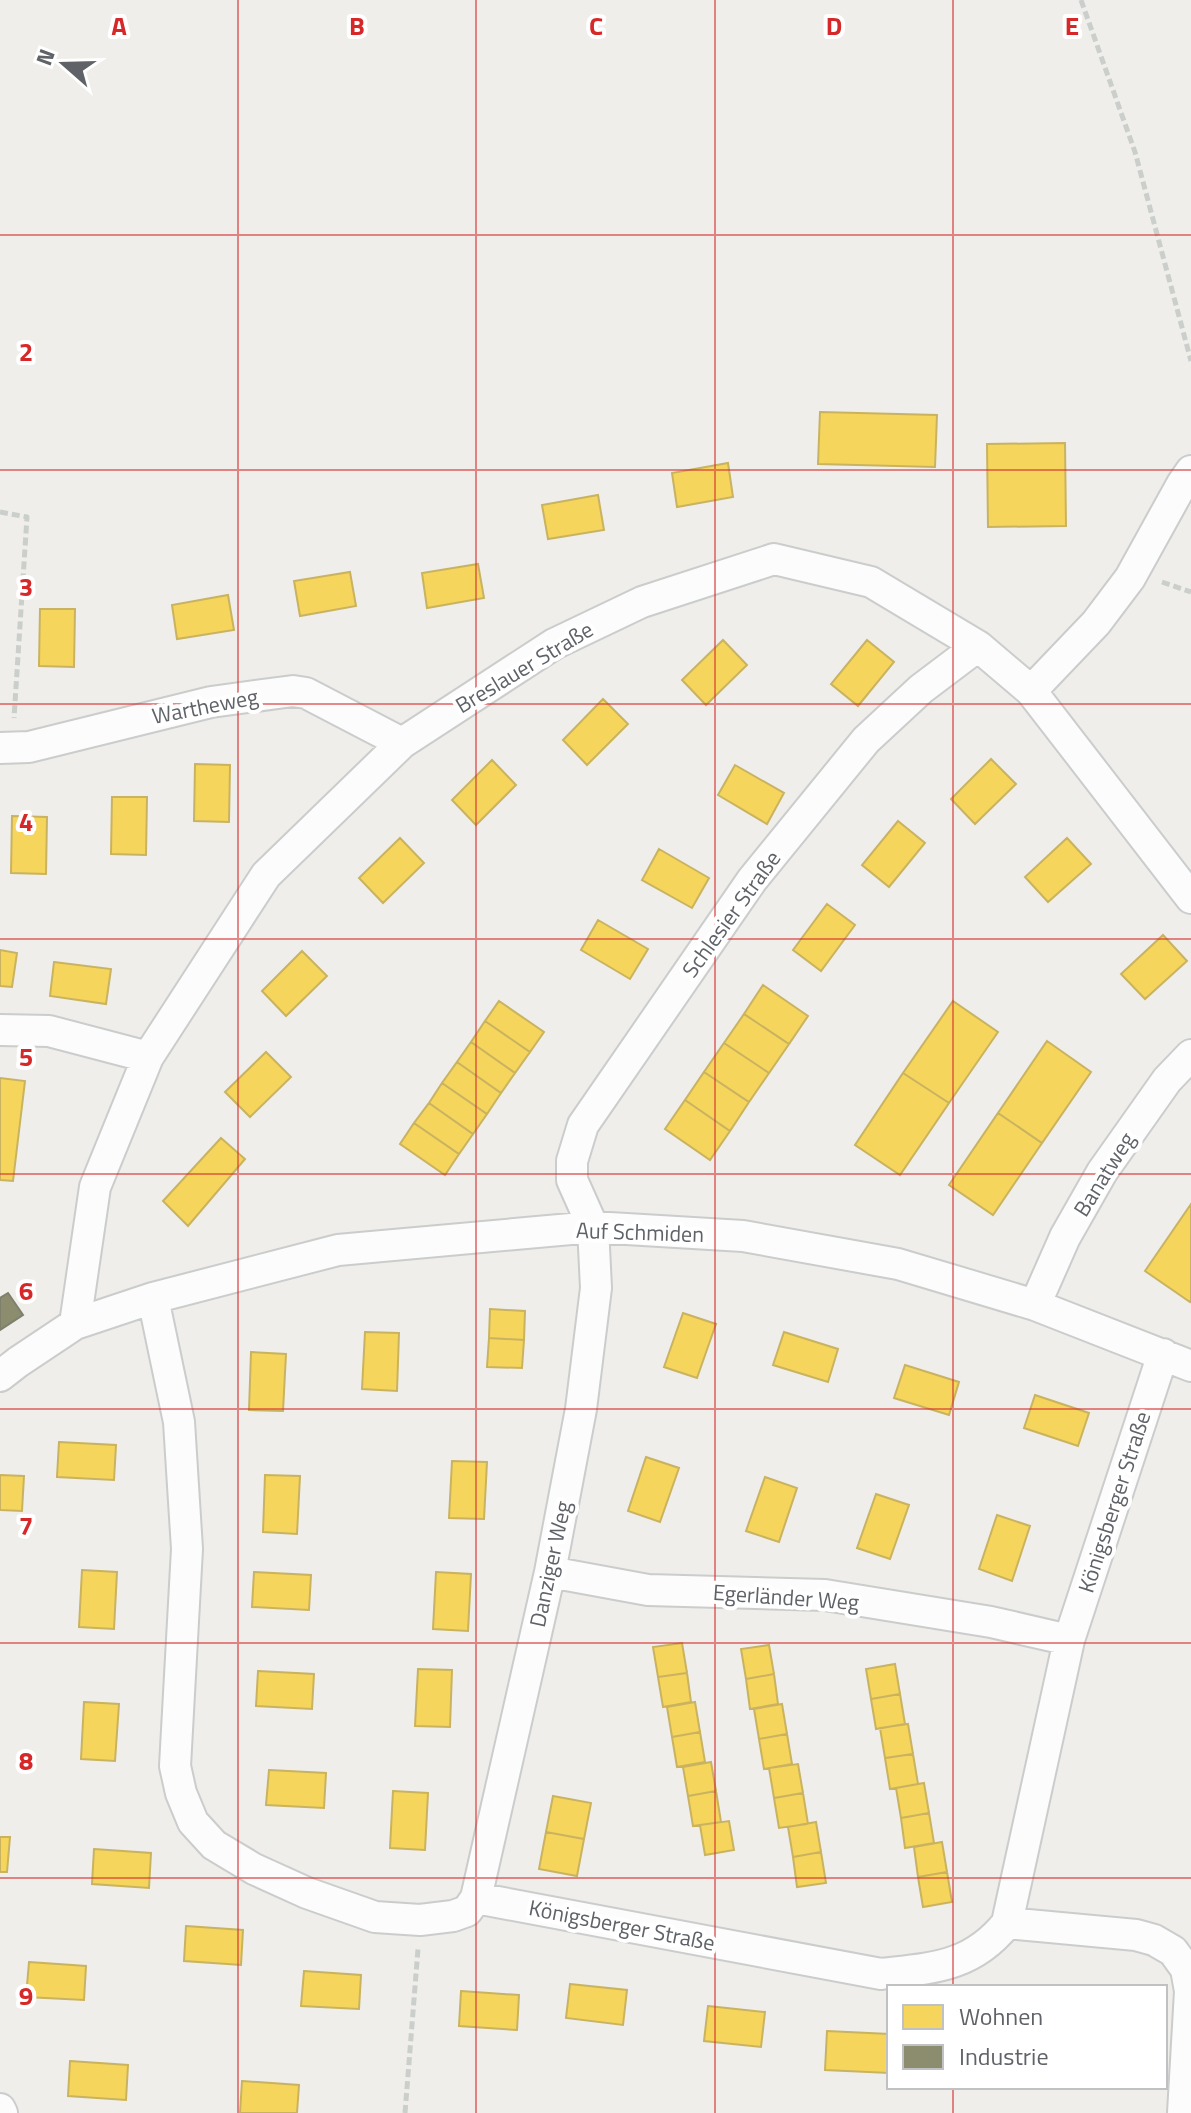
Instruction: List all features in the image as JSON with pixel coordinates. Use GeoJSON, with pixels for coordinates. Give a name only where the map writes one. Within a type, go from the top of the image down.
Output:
{"type":"FeatureCollection","features":[{"type":"Feature","properties":{"kind":"street"},"geometry":{"type":"LineString","coordinates":[[1031,691],[1096,623],[1130,578],[1191,471]]}},
{"type":"Feature","properties":{"kind":"street","name":"Breslauer Straße"},"geometry":{"type":"LineString","coordinates":[[75,1324],[95,1187],[148,1057],[266,875],[402,743],[541,652],[642,602],[774,559],[871,582],[978,646],[1031,691],[1191,898]]}},
{"type":"Feature","properties":{"kind":"street","name":"Schlesier Straße"},"geometry":{"type":"LineString","coordinates":[[593,1227],[572,1180],[572,1161],[583,1125],[752,880],[866,740],[921,689],[978,646]]}},
{"type":"Feature","properties":{"kind":"street","name":"Wartheweg"},"geometry":{"type":"LineString","coordinates":[[15,748],[211,702],[293,691],[316,697],[402,743]]}},
{"type":"Feature","properties":{"kind":"street"},"geometry":{"type":"LineString","coordinates":[[0,1030],[49,1031],[148,1057]]}},
{"type":"Feature","properties":{"kind":"street","name":"Banatweg"},"geometry":{"type":"LineString","coordinates":[[1035,1305],[1065,1237],[1102,1172],[1167,1080],[1191,1055]]}},
{"type":"Feature","properties":{"kind":"street","name":"Auf Schmiden"},"geometry":{"type":"LineString","coordinates":[[0,1376],[75,1324],[153,1298],[338,1250],[593,1227],[743,1236],[898,1264],[1035,1305],[1191,1366]]}},
{"type":"Feature","properties":{"kind":"street","name":"Danziger Weg"},"geometry":{"type":"LineString","coordinates":[[476,1898],[550,1572],[583,1394],[596,1288],[593,1227]]}},
{"type":"Feature","properties":{"kind":"street"},"geometry":{"type":"LineString","coordinates":[[153,1298],[179,1422],[187,1549],[175,1766],[181,1793],[193,1822],[214,1845],[254,1869],[375,1917],[420,1920],[453,1916],[467,1911],[476,1898]]}},
{"type":"Feature","properties":{"kind":"street","name":"Königsberger Straße"},"geometry":{"type":"LineString","coordinates":[[476,1898],[881,1974],[934,1969],[976,1953],[993,1940],[1007,1923],[1069,1640],[1163,1354]]}},
{"type":"Feature","properties":{"kind":"street","name":"Egerländer Weg"},"geometry":{"type":"LineString","coordinates":[[550,1572],[648,1590],[825,1595],[991,1622],[1069,1640]]}},
{"type":"Feature","properties":{"kind":"street"},"geometry":{"type":"LineString","coordinates":[[1007,1923],[1136,1935],[1154,1940],[1173,1951],[1186,1969],[1190,1991],[1183,2113]]}},
{"type":"Feature","properties":{"kind":"path"},"geometry":{"type":"LineString","coordinates":[[1081,0],[1135,152],[1191,361]]}},
{"type":"Feature","properties":{"kind":"path"},"geometry":{"type":"LineString","coordinates":[[0,512],[27,517],[15,748]]}},
{"type":"Feature","properties":{"kind":"path"},"geometry":{"type":"LineString","coordinates":[[405,2113],[420,1920]]}},
{"type":"Feature","properties":{"kind":"building: Wohnen"},"geometry":{"type":"Polygon","coordinates":[[[820,412],[937,415],[935,467],[818,464],[820,412]]]}},
{"type":"Feature","properties":{"kind":"building: Wohnen"},"geometry":{"type":"Polygon","coordinates":[[[1065,443],[1066,526],[988,527],[987,444],[1065,443]]]}},
{"type":"Feature","properties":{"kind":"building: Wohnen"},"geometry":{"type":"Polygon","coordinates":[[[728,463],[733,497],[677,507],[672,473],[728,463]]]}},
{"type":"Feature","properties":{"kind":"building: Wohnen"},"geometry":{"type":"Polygon","coordinates":[[[598,495],[604,530],[548,539],[542,505],[598,495]]]}},
{"type":"Feature","properties":{"kind":"building: Wohnen"},"geometry":{"type":"Polygon","coordinates":[[[478,564],[484,598],[427,608],[422,573],[478,564]]]}},
{"type":"Feature","properties":{"kind":"building: Wohnen"},"geometry":{"type":"Polygon","coordinates":[[[350,572],[356,606],[300,616],[294,581],[350,572]]]}},
{"type":"Feature","properties":{"kind":"building: Wohnen"},"geometry":{"type":"Polygon","coordinates":[[[228,595],[234,630],[177,639],[172,605],[228,595]]]}},
{"type":"Feature","properties":{"kind":"building: Wohnen"},"geometry":{"type":"Polygon","coordinates":[[[40,609],[75,609],[74,667],[39,666],[40,609]]]}},
{"type":"Feature","properties":{"kind":"building: Wohnen"},"geometry":{"type":"Polygon","coordinates":[[[723,640],[747,665],[706,705],[682,680],[723,640]]]}},
{"type":"Feature","properties":{"kind":"building: Wohnen"},"geometry":{"type":"Polygon","coordinates":[[[867,640],[894,662],[858,706],[831,684],[867,640]]]}},
{"type":"Feature","properties":{"kind":"building: Wohnen"},"geometry":{"type":"Polygon","coordinates":[[[603,699],[628,724],[587,765],[563,740],[603,699]]]}},
{"type":"Feature","properties":{"kind":"building: Wohnen"},"geometry":{"type":"Polygon","coordinates":[[[991,759],[1016,784],[975,824],[951,799],[991,759]]]}},
{"type":"Feature","properties":{"kind":"building: Wohnen"},"geometry":{"type":"Polygon","coordinates":[[[492,760],[516,785],[476,825],[452,800],[492,760]]]}},
{"type":"Feature","properties":{"kind":"building: Wohnen"},"geometry":{"type":"Polygon","coordinates":[[[195,764],[230,765],[229,822],[194,821],[195,764]]]}},
{"type":"Feature","properties":{"kind":"building: Wohnen"},"geometry":{"type":"Polygon","coordinates":[[[735,765],[784,793],[767,824],[718,795],[735,765]]]}},
{"type":"Feature","properties":{"kind":"building: Wohnen"},"geometry":{"type":"Polygon","coordinates":[[[112,797],[147,797],[146,855],[111,854],[112,797]]]}},
{"type":"Feature","properties":{"kind":"building: Wohnen"},"geometry":{"type":"Polygon","coordinates":[[[12,816],[47,817],[46,874],[11,873],[12,816]]]}},
{"type":"Feature","properties":{"kind":"building: Wohnen"},"geometry":{"type":"Polygon","coordinates":[[[898,821],[925,843],[889,887],[862,865],[898,821]]]}},
{"type":"Feature","properties":{"kind":"building: Wohnen"},"geometry":{"type":"Polygon","coordinates":[[[400,838],[424,863],[383,903],[359,878],[400,838]]]}},
{"type":"Feature","properties":{"kind":"building: Wohnen"},"geometry":{"type":"Polygon","coordinates":[[[1067,838],[1091,864],[1048,902],[1025,877],[1067,838]]]}},
{"type":"Feature","properties":{"kind":"building: Wohnen"},"geometry":{"type":"Polygon","coordinates":[[[659,849],[709,878],[692,908],[642,880],[659,849]]]}},
{"type":"Feature","properties":{"kind":"building: Wohnen"},"geometry":{"type":"Polygon","coordinates":[[[827,904],[855,925],[821,971],[793,950],[827,904]]]}},
{"type":"Feature","properties":{"kind":"building: Wohnen"},"geometry":{"type":"Polygon","coordinates":[[[598,920],[648,949],[630,979],[581,950],[598,920]]]}},
{"type":"Feature","properties":{"kind":"building: Wohnen"},"geometry":{"type":"Polygon","coordinates":[[[1163,935],[1187,961],[1145,999],[1121,974],[1163,935]]]}},
{"type":"Feature","properties":{"kind":"building: Wohnen"},"geometry":{"type":"Polygon","coordinates":[[[0,950],[17,953],[12,987],[0,986],[0,950]]]}},
{"type":"Feature","properties":{"kind":"building: Wohnen"},"geometry":{"type":"Polygon","coordinates":[[[302,951],[327,976],[286,1016],[262,991],[302,951]]]}},
{"type":"Feature","properties":{"kind":"building: Wohnen"},"geometry":{"type":"Polygon","coordinates":[[[54,962],[111,969],[106,1004],[50,996],[54,962]]]}},
{"type":"Feature","properties":{"kind":"building: Wohnen"},"geometry":{"type":"Polygon","coordinates":[[[763,985],[808,1016],[789,1044],[744,1014],[763,985]]]}},
{"type":"Feature","properties":{"kind":"building: Wohnen"},"geometry":{"type":"Polygon","coordinates":[[[499,1001],[544,1032],[530,1052],[485,1021],[499,1001]]]}},
{"type":"Feature","properties":{"kind":"building: Wohnen"},"geometry":{"type":"Polygon","coordinates":[[[953,1001],[998,1032],[949,1103],[903,1073],[953,1001]]]}},
{"type":"Feature","properties":{"kind":"building: Wohnen"},"geometry":{"type":"Polygon","coordinates":[[[744,1014],[789,1044],[769,1073],[724,1043],[744,1014]]]}},
{"type":"Feature","properties":{"kind":"building: Wohnen"},"geometry":{"type":"Polygon","coordinates":[[[485,1021],[530,1052],[515,1073],[471,1042],[485,1021]]]}},
{"type":"Feature","properties":{"kind":"building: Wohnen"},"geometry":{"type":"Polygon","coordinates":[[[1047,1041],[1091,1072],[1042,1143],[998,1113],[1047,1041]]]}},
{"type":"Feature","properties":{"kind":"building: Wohnen"},"geometry":{"type":"Polygon","coordinates":[[[471,1042],[515,1073],[501,1093],[457,1062],[471,1042]]]}},
{"type":"Feature","properties":{"kind":"building: Wohnen"},"geometry":{"type":"Polygon","coordinates":[[[724,1043],[769,1073],[749,1102],[704,1072],[724,1043]]]}},
{"type":"Feature","properties":{"kind":"building: Wohnen"},"geometry":{"type":"Polygon","coordinates":[[[266,1052],[291,1077],[250,1117],[225,1092],[266,1052]]]}},
{"type":"Feature","properties":{"kind":"building: Wohnen"},"geometry":{"type":"Polygon","coordinates":[[[457,1062],[501,1093],[487,1114],[442,1083],[457,1062]]]}},
{"type":"Feature","properties":{"kind":"building: Wohnen"},"geometry":{"type":"Polygon","coordinates":[[[704,1072],[749,1102],[730,1131],[685,1100],[704,1072]]]}},
{"type":"Feature","properties":{"kind":"building: Wohnen"},"geometry":{"type":"Polygon","coordinates":[[[903,1073],[949,1103],[900,1175],[855,1145],[903,1073]]]}},
{"type":"Feature","properties":{"kind":"building: Wohnen"},"geometry":{"type":"Polygon","coordinates":[[[0,1078],[25,1081],[13,1181],[0,1180],[0,1078]]]}},
{"type":"Feature","properties":{"kind":"building: Wohnen"},"geometry":{"type":"Polygon","coordinates":[[[442,1083],[487,1114],[473,1134],[429,1103],[442,1083]]]}},
{"type":"Feature","properties":{"kind":"building: Wohnen"},"geometry":{"type":"Polygon","coordinates":[[[685,1100],[730,1131],[710,1160],[665,1129],[685,1100]]]}},
{"type":"Feature","properties":{"kind":"building: Wohnen"},"geometry":{"type":"Polygon","coordinates":[[[429,1103],[473,1134],[459,1154],[414,1123],[429,1103]]]}},
{"type":"Feature","properties":{"kind":"building: Wohnen"},"geometry":{"type":"Polygon","coordinates":[[[998,1113],[1042,1143],[993,1215],[949,1185],[998,1113]]]}},
{"type":"Feature","properties":{"kind":"building: Wohnen"},"geometry":{"type":"Polygon","coordinates":[[[414,1123],[459,1154],[445,1175],[400,1144],[414,1123]]]}},
{"type":"Feature","properties":{"kind":"building: Wohnen"},"geometry":{"type":"Polygon","coordinates":[[[221,1138],[245,1159],[188,1226],[163,1201],[221,1138]]]}},
{"type":"Feature","properties":{"kind":"building: Wohnen"},"geometry":{"type":"Polygon","coordinates":[[[1191,1204],[1191,1300],[1190,1302],[1145,1271],[1191,1204]]]}},
{"type":"Feature","properties":{"kind":"building: Wohnen"},"geometry":{"type":"Polygon","coordinates":[[[490,1309],[525,1311],[524,1340],[489,1338],[490,1309]]]}},
{"type":"Feature","properties":{"kind":"building: Wohnen"},"geometry":{"type":"Polygon","coordinates":[[[683,1313],[716,1324],[697,1378],[664,1367],[683,1313]]]}},
{"type":"Feature","properties":{"kind":"building: Wohnen"},"geometry":{"type":"Polygon","coordinates":[[[365,1332],[399,1333],[397,1391],[362,1389],[365,1332]]]}},
{"type":"Feature","properties":{"kind":"building: Wohnen"},"geometry":{"type":"Polygon","coordinates":[[[784,1332],[838,1349],[828,1382],[773,1365],[784,1332]]]}},
{"type":"Feature","properties":{"kind":"building: Wohnen"},"geometry":{"type":"Polygon","coordinates":[[[489,1338],[524,1340],[522,1368],[487,1367],[489,1338]]]}},
{"type":"Feature","properties":{"kind":"building: Wohnen"},"geometry":{"type":"Polygon","coordinates":[[[251,1352],[286,1354],[283,1411],[249,1410],[251,1352]]]}},
{"type":"Feature","properties":{"kind":"building: Wohnen"},"geometry":{"type":"Polygon","coordinates":[[[905,1365],[959,1382],[949,1415],[894,1398],[905,1365]]]}},
{"type":"Feature","properties":{"kind":"building: Wohnen"},"geometry":{"type":"Polygon","coordinates":[[[1035,1395],[1089,1413],[1078,1446],[1024,1428],[1035,1395]]]}},
{"type":"Feature","properties":{"kind":"building: Wohnen"},"geometry":{"type":"Polygon","coordinates":[[[59,1442],[116,1445],[114,1480],[57,1477],[59,1442]]]}},
{"type":"Feature","properties":{"kind":"building: Wohnen"},"geometry":{"type":"Polygon","coordinates":[[[646,1457],[679,1468],[660,1522],[628,1511],[646,1457]]]}},
{"type":"Feature","properties":{"kind":"building: Wohnen"},"geometry":{"type":"Polygon","coordinates":[[[452,1461],[487,1462],[484,1519],[449,1518],[452,1461]]]}},
{"type":"Feature","properties":{"kind":"building: Wohnen"},"geometry":{"type":"Polygon","coordinates":[[[0,1475],[24,1476],[22,1511],[0,1510],[0,1475]]]}},
{"type":"Feature","properties":{"kind":"building: Wohnen"},"geometry":{"type":"Polygon","coordinates":[[[265,1475],[300,1476],[297,1534],[263,1532],[265,1475]]]}},
{"type":"Feature","properties":{"kind":"building: Wohnen"},"geometry":{"type":"Polygon","coordinates":[[[765,1477],[797,1488],[779,1542],[746,1531],[765,1477]]]}},
{"type":"Feature","properties":{"kind":"building: Wohnen"},"geometry":{"type":"Polygon","coordinates":[[[876,1494],[909,1505],[890,1559],[857,1548],[876,1494]]]}},
{"type":"Feature","properties":{"kind":"building: Wohnen"},"geometry":{"type":"Polygon","coordinates":[[[997,1515],[1030,1526],[1012,1581],[979,1569],[997,1515]]]}},
{"type":"Feature","properties":{"kind":"building: Wohnen"},"geometry":{"type":"Polygon","coordinates":[[[82,1570],[117,1572],[114,1629],[79,1627],[82,1570]]]}},
{"type":"Feature","properties":{"kind":"building: Wohnen"},"geometry":{"type":"Polygon","coordinates":[[[254,1572],[311,1575],[309,1610],[252,1607],[254,1572]]]}},
{"type":"Feature","properties":{"kind":"building: Wohnen"},"geometry":{"type":"Polygon","coordinates":[[[436,1572],[471,1574],[468,1631],[433,1629],[436,1572]]]}},
{"type":"Feature","properties":{"kind":"building: Wohnen"},"geometry":{"type":"Polygon","coordinates":[[[682,1643],[687,1673],[658,1677],[653,1647],[682,1643]]]}},
{"type":"Feature","properties":{"kind":"building: Wohnen"},"geometry":{"type":"Polygon","coordinates":[[[769,1645],[774,1674],[746,1679],[741,1649],[769,1645]]]}},
{"type":"Feature","properties":{"kind":"building: Wohnen"},"geometry":{"type":"Polygon","coordinates":[[[895,1664],[900,1694],[871,1699],[866,1669],[895,1664]]]}},
{"type":"Feature","properties":{"kind":"building: Wohnen"},"geometry":{"type":"Polygon","coordinates":[[[418,1669],[452,1670],[450,1727],[415,1726],[418,1669]]]}},
{"type":"Feature","properties":{"kind":"building: Wohnen"},"geometry":{"type":"Polygon","coordinates":[[[258,1671],[314,1674],[312,1709],[256,1706],[258,1671]]]}},
{"type":"Feature","properties":{"kind":"building: Wohnen"},"geometry":{"type":"Polygon","coordinates":[[[687,1673],[691,1702],[663,1707],[658,1677],[687,1673]]]}},
{"type":"Feature","properties":{"kind":"building: Wohnen"},"geometry":{"type":"Polygon","coordinates":[[[774,1674],[778,1704],[750,1709],[746,1679],[774,1674]]]}},
{"type":"Feature","properties":{"kind":"building: Wohnen"},"geometry":{"type":"Polygon","coordinates":[[[900,1694],[905,1724],[876,1729],[871,1699],[900,1694]]]}},
{"type":"Feature","properties":{"kind":"building: Wohnen"},"geometry":{"type":"Polygon","coordinates":[[[84,1702],[119,1704],[115,1761],[81,1759],[84,1702]]]}},
{"type":"Feature","properties":{"kind":"building: Wohnen"},"geometry":{"type":"Polygon","coordinates":[[[695,1702],[700,1732],[672,1737],[667,1707],[695,1702]]]}},
{"type":"Feature","properties":{"kind":"building: Wohnen"},"geometry":{"type":"Polygon","coordinates":[[[782,1704],[787,1734],[759,1739],[754,1709],[782,1704]]]}},
{"type":"Feature","properties":{"kind":"building: Wohnen"},"geometry":{"type":"Polygon","coordinates":[[[908,1724],[913,1754],[885,1758],[880,1728],[908,1724]]]}},
{"type":"Feature","properties":{"kind":"building: Wohnen"},"geometry":{"type":"Polygon","coordinates":[[[700,1732],[705,1762],[677,1767],[672,1737],[700,1732]]]}},
{"type":"Feature","properties":{"kind":"building: Wohnen"},"geometry":{"type":"Polygon","coordinates":[[[787,1734],[792,1764],[764,1769],[759,1739],[787,1734]]]}},
{"type":"Feature","properties":{"kind":"building: Wohnen"},"geometry":{"type":"Polygon","coordinates":[[[913,1754],[918,1784],[890,1789],[885,1758],[913,1754]]]}},
{"type":"Feature","properties":{"kind":"building: Wohnen"},"geometry":{"type":"Polygon","coordinates":[[[711,1762],[716,1791],[688,1796],[683,1767],[711,1762]]]}},
{"type":"Feature","properties":{"kind":"building: Wohnen"},"geometry":{"type":"Polygon","coordinates":[[[798,1764],[803,1793],[774,1798],[769,1768],[798,1764]]]}},
{"type":"Feature","properties":{"kind":"building: Wohnen"},"geometry":{"type":"Polygon","coordinates":[[[269,1770],[326,1773],[324,1808],[266,1805],[269,1770]]]}},
{"type":"Feature","properties":{"kind":"building: Wohnen"},"geometry":{"type":"Polygon","coordinates":[[[924,1783],[929,1813],[901,1818],[896,1788],[924,1783]]]}},
{"type":"Feature","properties":{"kind":"building: Wohnen"},"geometry":{"type":"Polygon","coordinates":[[[393,1791],[428,1793],[425,1850],[390,1848],[393,1791]]]}},
{"type":"Feature","properties":{"kind":"building: Wohnen"},"geometry":{"type":"Polygon","coordinates":[[[716,1791],[721,1822],[693,1826],[688,1796],[716,1791]]]}},
{"type":"Feature","properties":{"kind":"building: Wohnen"},"geometry":{"type":"Polygon","coordinates":[[[803,1793],[808,1824],[779,1828],[774,1798],[803,1793]]]}},
{"type":"Feature","properties":{"kind":"building: Wohnen"},"geometry":{"type":"Polygon","coordinates":[[[553,1796],[591,1803],[584,1839],[546,1832],[553,1796]]]}},
{"type":"Feature","properties":{"kind":"building: Wohnen"},"geometry":{"type":"Polygon","coordinates":[[[929,1813],[934,1843],[905,1848],[901,1818],[929,1813]]]}},
{"type":"Feature","properties":{"kind":"building: Wohnen"},"geometry":{"type":"Polygon","coordinates":[[[729,1821],[734,1850],[705,1855],[700,1825],[729,1821]]]}},
{"type":"Feature","properties":{"kind":"building: Wohnen"},"geometry":{"type":"Polygon","coordinates":[[[816,1822],[821,1852],[793,1857],[788,1827],[816,1822]]]}},
{"type":"Feature","properties":{"kind":"building: Wohnen"},"geometry":{"type":"Polygon","coordinates":[[[546,1832],[584,1839],[577,1876],[539,1869],[546,1832]]]}},
{"type":"Feature","properties":{"kind":"building: Wohnen"},"geometry":{"type":"Polygon","coordinates":[[[0,1837],[10,1837],[7,1872],[0,1872],[0,1837]]]}},
{"type":"Feature","properties":{"kind":"building: Wohnen"},"geometry":{"type":"Polygon","coordinates":[[[942,1842],[947,1872],[918,1877],[914,1847],[942,1842]]]}},
{"type":"Feature","properties":{"kind":"building: Wohnen"},"geometry":{"type":"Polygon","coordinates":[[[94,1849],[151,1853],[149,1888],[92,1884],[94,1849]]]}},
{"type":"Feature","properties":{"kind":"building: Wohnen"},"geometry":{"type":"Polygon","coordinates":[[[821,1852],[826,1883],[797,1887],[793,1857],[821,1852]]]}},
{"type":"Feature","properties":{"kind":"building: Wohnen"},"geometry":{"type":"Polygon","coordinates":[[[947,1872],[952,1902],[923,1907],[918,1877],[947,1872]]]}},
{"type":"Feature","properties":{"kind":"building: Wohnen"},"geometry":{"type":"Polygon","coordinates":[[[186,1926],[243,1930],[241,1965],[184,1961],[186,1926]]]}},
{"type":"Feature","properties":{"kind":"building: Wohnen"},"geometry":{"type":"Polygon","coordinates":[[[29,1962],[86,1966],[84,2000],[26,1997],[29,1962]]]}},
{"type":"Feature","properties":{"kind":"building: Wohnen"},"geometry":{"type":"Polygon","coordinates":[[[304,1971],[361,1975],[359,2009],[301,2006],[304,1971]]]}},
{"type":"Feature","properties":{"kind":"building: Wohnen"},"geometry":{"type":"Polygon","coordinates":[[[570,1984],[627,1990],[623,2025],[566,2018],[570,1984]]]}},
{"type":"Feature","properties":{"kind":"building: Wohnen"},"geometry":{"type":"Polygon","coordinates":[[[461,1991],[519,1995],[517,2030],[459,2026],[461,1991]]]}},
{"type":"Feature","properties":{"kind":"building: Wohnen"},"geometry":{"type":"Polygon","coordinates":[[[708,2006],[765,2012],[761,2047],[704,2041],[708,2006]]]}},
{"type":"Feature","properties":{"kind":"building: Wohnen"},"geometry":{"type":"Polygon","coordinates":[[[827,2031],[887,2034],[887,2073],[825,2070],[827,2031]]]}},
{"type":"Feature","properties":{"kind":"building: Wohnen"},"geometry":{"type":"Polygon","coordinates":[[[70,2061],[128,2065],[126,2100],[68,2096],[70,2061]]]}},
{"type":"Feature","properties":{"kind":"building: Wohnen"},"geometry":{"type":"Polygon","coordinates":[[[242,2081],[299,2085],[297,2113],[240,2113],[242,2081]]]}},
{"type":"Feature","properties":{"kind":"building: Industrie"},"geometry":{"type":"Polygon","coordinates":[[[8,1293],[23,1315],[0,1330],[0,1298],[8,1293]]]}}]}
